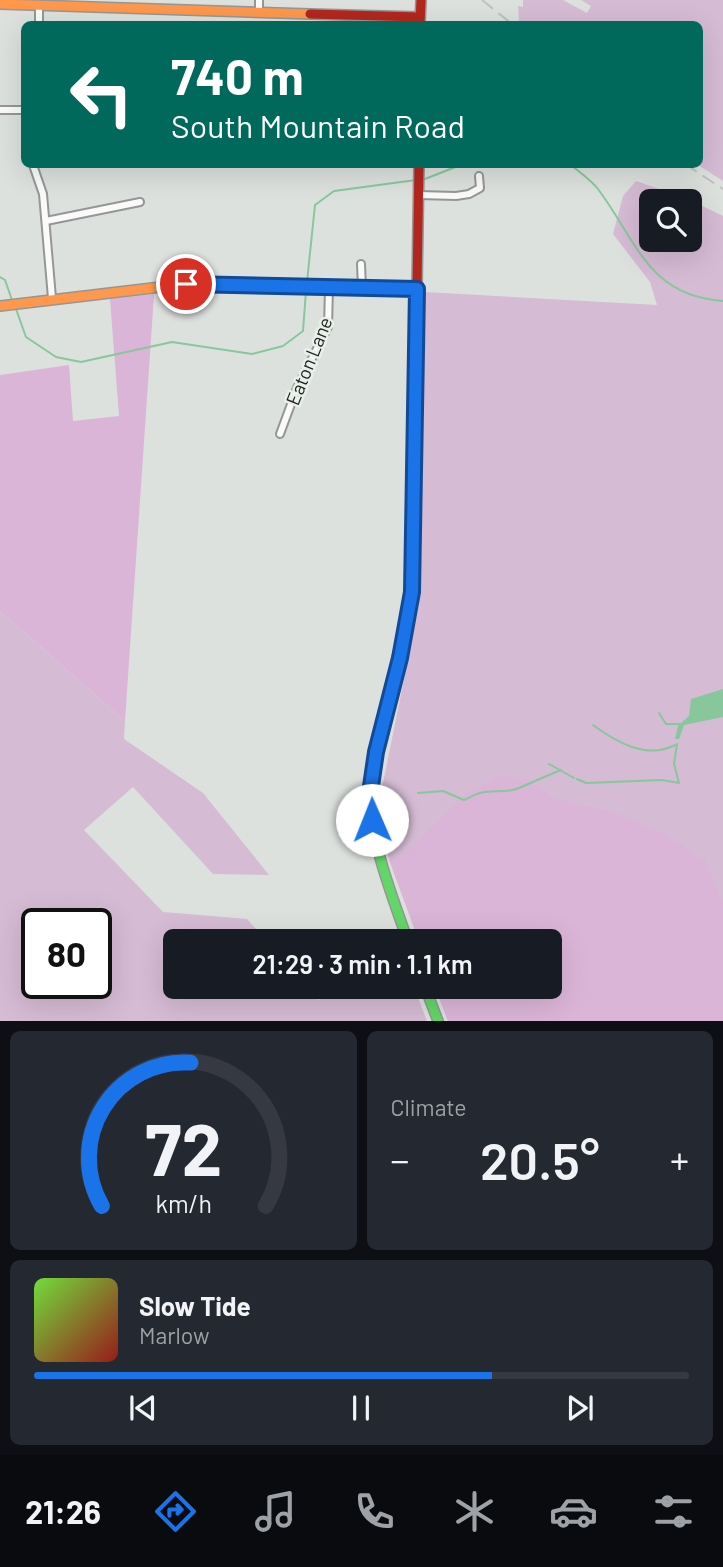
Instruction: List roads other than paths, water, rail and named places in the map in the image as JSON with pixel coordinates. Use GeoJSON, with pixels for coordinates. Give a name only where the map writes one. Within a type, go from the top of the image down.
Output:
{"type":"FeatureCollection","features":[{"type":"Feature","properties":{"kind":"main road"},"geometry":{"type":"LineString","coordinates":[[0,4],[116,4],[420,21],[421,0]]}},
{"type":"Feature","properties":{"kind":"main road"},"geometry":{"type":"LineString","coordinates":[[404,929],[377,851],[370,793],[376,752],[400,658],[412,592],[419,168]]}},
{"type":"Feature","properties":{"kind":"main road"},"geometry":{"type":"LineString","coordinates":[[9,304],[186,284],[417,289]]}},
{"type":"Feature","properties":{"kind":"main road"},"geometry":{"type":"LineString","coordinates":[[430,999],[438,1021]]}},
{"type":"Feature","properties":{"kind":"street"},"geometry":{"type":"LineString","coordinates":[[259,0],[259,12]]}},
{"type":"Feature","properties":{"kind":"street"},"geometry":{"type":"LineString","coordinates":[[39,6],[39,21]]}},
{"type":"Feature","properties":{"kind":"street"},"geometry":{"type":"LineString","coordinates":[[0,110],[21,110]]}},
{"type":"Feature","properties":{"kind":"street"},"geometry":{"type":"LineString","coordinates":[[34,168],[42,186],[52,298]]}},
{"type":"Feature","properties":{"kind":"street"},"geometry":{"type":"LineString","coordinates":[[418,195],[469,194],[480,188],[479,176]]}},
{"type":"Feature","properties":{"kind":"street"},"geometry":{"type":"LineString","coordinates":[[46,221],[140,202]]}},
{"type":"Feature","properties":{"kind":"street"},"geometry":{"type":"LineString","coordinates":[[361,264],[362,288]]}},
{"type":"Feature","properties":{"kind":"street","name":"Eaton Lane"},"geometry":{"type":"LineString","coordinates":[[280,434],[297,388],[328,327],[329,288]]}},
{"type":"Feature","properties":{"kind":"waterway"},"geometry":{"type":"LineString","coordinates":[[425,179],[453,168]]}},
{"type":"Feature","properties":{"kind":"waterway"},"geometry":{"type":"LineString","coordinates":[[575,168],[598,189],[647,263],[661,277],[677,289],[698,297],[723,301]]}},
{"type":"Feature","properties":{"kind":"waterway"},"geometry":{"type":"LineString","coordinates":[[307,282],[315,205],[334,191],[416,180]]}},
{"type":"Feature","properties":{"kind":"waterway"},"geometry":{"type":"LineString","coordinates":[[0,277],[5,280],[12,300]]}},
{"type":"Feature","properties":{"kind":"waterway"},"geometry":{"type":"LineString","coordinates":[[16,309],[26,337],[56,357],[81,362],[172,342],[252,354],[283,346],[303,331],[306,291]]}},
{"type":"Feature","properties":{"kind":"waterway"},"geometry":{"type":"LineString","coordinates":[[659,713],[666,724],[680,724]]}},
{"type":"Feature","properties":{"kind":"waterway"},"geometry":{"type":"LineString","coordinates":[[593,725],[622,743],[643,750],[654,751],[675,745]]}},
{"type":"Feature","properties":{"kind":"waterway"},"geometry":{"type":"LineString","coordinates":[[577,779],[586,783],[662,780],[679,783],[674,764],[677,744]]}},
{"type":"Feature","properties":{"kind":"waterway"},"geometry":{"type":"LineString","coordinates":[[549,764],[574,778]]}},
{"type":"Feature","properties":{"kind":"waterway"},"geometry":{"type":"LineString","coordinates":[[418,793],[443,791],[464,800],[485,792],[514,790],[561,770]]}},
{"type":"Feature","properties":{"kind":"railway"},"geometry":{"type":"LineString","coordinates":[[482,0],[508,21]]}},
{"type":"Feature","properties":{"kind":"railway"},"geometry":{"type":"LineString","coordinates":[[691,168],[723,189]]}}]}
